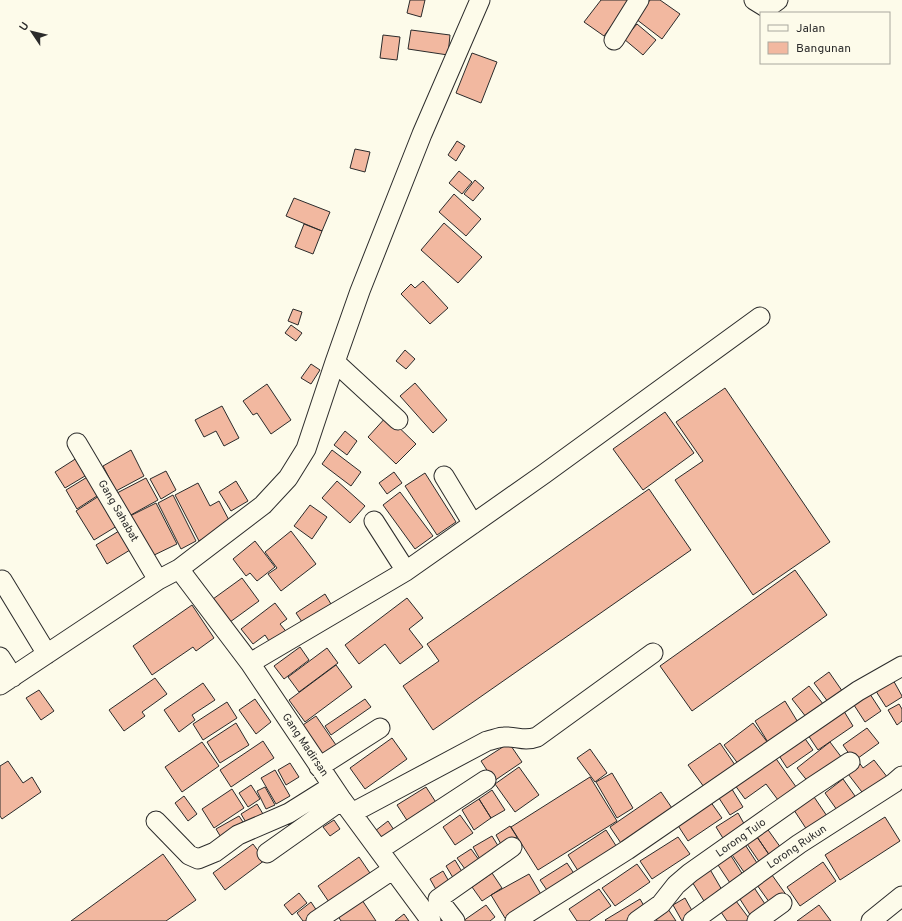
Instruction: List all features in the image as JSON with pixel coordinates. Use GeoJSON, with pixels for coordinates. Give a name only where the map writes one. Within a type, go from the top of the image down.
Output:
{"type":"FeatureCollection","features":[{"type":"Feature","properties":{"kind":"street"},"geometry":{"type":"LineString","coordinates":[[0,657],[7,681],[158,580],[180,569],[263,505],[288,478],[306,450],[360,291],[422,134],[480,0]]}},
{"type":"Feature","properties":{"kind":"street"},"geometry":{"type":"LineString","coordinates":[[614,40],[639,0]]}},
{"type":"Feature","properties":{"kind":"street"},"geometry":{"type":"LineString","coordinates":[[754,0],[767,8],[778,0]]}},
{"type":"Feature","properties":{"kind":"street"},"geometry":{"type":"LineString","coordinates":[[250,663],[406,571],[544,474],[760,317]]}},
{"type":"Feature","properties":{"kind":"street"},"geometry":{"type":"LineString","coordinates":[[335,362],[398,420]]}},
{"type":"Feature","properties":{"kind":"street","name":"Gang Sahabat"},"geometry":{"type":"LineString","coordinates":[[77,443],[158,580]]}},
{"type":"Feature","properties":{"kind":"street"},"geometry":{"type":"LineString","coordinates":[[444,476],[473,524]]}},
{"type":"Feature","properties":{"kind":"street"},"geometry":{"type":"LineString","coordinates":[[374,521],[406,571]]}},
{"type":"Feature","properties":{"kind":"street","name":"Gang Madirsan"},"geometry":{"type":"LineString","coordinates":[[180,569],[250,663],[342,800],[426,915]]}},
{"type":"Feature","properties":{"kind":"street"},"geometry":{"type":"LineString","coordinates":[[2,580],[47,654]]}},
{"type":"Feature","properties":{"kind":"street"},"geometry":{"type":"LineString","coordinates":[[156,821],[189,855],[198,859],[215,852],[238,835],[289,813],[342,800],[488,741],[504,737],[530,739],[537,737],[653,653]]}},
{"type":"Feature","properties":{"kind":"street"},"geometry":{"type":"LineString","coordinates":[[515,921],[626,850],[858,691],[902,666]]}},
{"type":"Feature","properties":{"kind":"street"},"geometry":{"type":"LineString","coordinates":[[319,767],[380,728]]}},
{"type":"Feature","properties":{"kind":"street","name":"Lorong Tulo"},"geometry":{"type":"LineString","coordinates":[[638,921],[661,904],[676,885],[690,873],[850,762]]}},
{"type":"Feature","properties":{"kind":"street","name":"Lorong Rukun"},"geometry":{"type":"LineString","coordinates":[[693,921],[799,844],[894,783],[902,776]]}},
{"type":"Feature","properties":{"kind":"street"},"geometry":{"type":"LineString","coordinates":[[379,850],[486,780]]}},
{"type":"Feature","properties":{"kind":"street"},"geometry":{"type":"LineString","coordinates":[[267,853],[342,800]]}},
{"type":"Feature","properties":{"kind":"street"},"geometry":{"type":"LineString","coordinates":[[426,915],[438,899],[512,847]]}},
{"type":"Feature","properties":{"kind":"street"},"geometry":{"type":"LineString","coordinates":[[316,921],[392,870]]}},
{"type":"Feature","properties":{"kind":"street"},"geometry":{"type":"LineString","coordinates":[[871,921],[902,896]]}},
{"type":"Feature","properties":{"kind":"street"},"geometry":{"type":"LineString","coordinates":[[438,899],[455,921]]}},
{"type":"Feature","properties":{"kind":"street"},"geometry":{"type":"LineString","coordinates":[[757,921],[782,903]]}},
{"type":"Feature","properties":{"kind":"building"},"geometry":{"type":"Polygon","coordinates":[[[410,0],[425,0],[421,17],[407,13],[410,0]]]}},
{"type":"Feature","properties":{"kind":"building"},"geometry":{"type":"Polygon","coordinates":[[[601,0],[631,0],[604,36],[584,22],[601,0]]]}},
{"type":"Feature","properties":{"kind":"building"},"geometry":{"type":"Polygon","coordinates":[[[650,0],[660,0],[680,14],[662,39],[636,19],[650,0]]]}},
{"type":"Feature","properties":{"kind":"building"},"geometry":{"type":"Polygon","coordinates":[[[637,24],[656,40],[643,55],[624,39],[637,24]]]}},
{"type":"Feature","properties":{"kind":"building"},"geometry":{"type":"Polygon","coordinates":[[[411,30],[450,35],[448,55],[408,49],[411,30]]]}},
{"type":"Feature","properties":{"kind":"building"},"geometry":{"type":"Polygon","coordinates":[[[383,35],[400,37],[397,60],[380,58],[383,35]]]}},
{"type":"Feature","properties":{"kind":"building"},"geometry":{"type":"Polygon","coordinates":[[[472,53],[497,62],[481,103],[456,93],[472,53]]]}},
{"type":"Feature","properties":{"kind":"building"},"geometry":{"type":"Polygon","coordinates":[[[457,141],[465,146],[456,161],[448,155],[457,141]]]}},
{"type":"Feature","properties":{"kind":"building"},"geometry":{"type":"Polygon","coordinates":[[[355,149],[370,152],[365,172],[350,168],[355,149]]]}},
{"type":"Feature","properties":{"kind":"building"},"geometry":{"type":"Polygon","coordinates":[[[459,171],[472,182],[462,194],[449,183],[459,171]]]}},
{"type":"Feature","properties":{"kind":"building"},"geometry":{"type":"Polygon","coordinates":[[[475,180],[484,188],[473,201],[464,194],[475,180]]]}},
{"type":"Feature","properties":{"kind":"building"},"geometry":{"type":"Polygon","coordinates":[[[454,194],[481,219],[466,236],[439,212],[454,194]]]}},
{"type":"Feature","properties":{"kind":"building"},"geometry":{"type":"Polygon","coordinates":[[[294,198],[330,212],[322,231],[286,216],[294,198]]]}},
{"type":"Feature","properties":{"kind":"building"},"geometry":{"type":"Polygon","coordinates":[[[444,223],[482,257],[458,283],[421,250],[444,223]]]}},
{"type":"Feature","properties":{"kind":"building"},"geometry":{"type":"Polygon","coordinates":[[[304,224],[322,231],[313,254],[295,247],[304,224]]]}},
{"type":"Feature","properties":{"kind":"building"},"geometry":{"type":"Polygon","coordinates":[[[423,281],[448,308],[430,324],[401,294],[411,284],[415,288],[423,281]]]}},
{"type":"Feature","properties":{"kind":"building"},"geometry":{"type":"Polygon","coordinates":[[[293,309],[302,312],[298,325],[288,321],[293,309]]]}},
{"type":"Feature","properties":{"kind":"building"},"geometry":{"type":"Polygon","coordinates":[[[291,325],[302,333],[296,341],[285,333],[291,325]]]}},
{"type":"Feature","properties":{"kind":"building"},"geometry":{"type":"Polygon","coordinates":[[[405,350],[415,359],[406,369],[396,361],[405,350]]]}},
{"type":"Feature","properties":{"kind":"building"},"geometry":{"type":"Polygon","coordinates":[[[311,364],[320,370],[311,384],[301,378],[311,364]]]}},
{"type":"Feature","properties":{"kind":"building"},"geometry":{"type":"Polygon","coordinates":[[[415,383],[447,420],[433,433],[400,396],[415,383]]]}},
{"type":"Feature","properties":{"kind":"building"},"geometry":{"type":"Polygon","coordinates":[[[267,384],[291,420],[271,434],[257,413],[253,415],[243,401],[267,384]]]}},
{"type":"Feature","properties":{"kind":"building"},"geometry":{"type":"Polygon","coordinates":[[[725,388],[830,542],[753,595],[675,480],[703,461],[676,422],[725,388]]]}},
{"type":"Feature","properties":{"kind":"building"},"geometry":{"type":"Polygon","coordinates":[[[222,406],[239,438],[224,446],[216,431],[204,437],[195,420],[222,406]]]}},
{"type":"Feature","properties":{"kind":"building"},"geometry":{"type":"Polygon","coordinates":[[[665,412],[694,453],[643,490],[613,449],[665,412]]]}},
{"type":"Feature","properties":{"kind":"building"},"geometry":{"type":"Polygon","coordinates":[[[387,416],[416,444],[396,464],[368,437],[387,416]]]}},
{"type":"Feature","properties":{"kind":"building"},"geometry":{"type":"Polygon","coordinates":[[[345,431],[357,441],[347,455],[334,445],[345,431]]]}},
{"type":"Feature","properties":{"kind":"building"},"geometry":{"type":"Polygon","coordinates":[[[131,450],[144,476],[116,491],[103,466],[131,450]]]}},
{"type":"Feature","properties":{"kind":"building"},"geometry":{"type":"Polygon","coordinates":[[[332,450],[361,472],[351,486],[322,464],[332,450]]]}},
{"type":"Feature","properties":{"kind":"building"},"geometry":{"type":"Polygon","coordinates":[[[80,456],[90,473],[65,488],[55,472],[80,456]]]}},
{"type":"Feature","properties":{"kind":"building"},"geometry":{"type":"Polygon","coordinates":[[[166,471],[176,490],[161,499],[150,479],[166,471]]]}},
{"type":"Feature","properties":{"kind":"building"},"geometry":{"type":"Polygon","coordinates":[[[394,472],[402,483],[387,494],[379,483],[394,472]]]}},
{"type":"Feature","properties":{"kind":"building"},"geometry":{"type":"Polygon","coordinates":[[[425,473],[456,522],[437,535],[405,486],[425,473]]]}},
{"type":"Feature","properties":{"kind":"building"},"geometry":{"type":"Polygon","coordinates":[[[89,476],[100,494],[77,509],[66,490],[89,476]]]}},
{"type":"Feature","properties":{"kind":"building"},"geometry":{"type":"Polygon","coordinates":[[[146,478],[158,500],[129,516],[117,493],[146,478]]]}},
{"type":"Feature","properties":{"kind":"building"},"geometry":{"type":"Polygon","coordinates":[[[236,481],[248,501],[231,511],[219,492],[236,481]]]}},
{"type":"Feature","properties":{"kind":"building"},"geometry":{"type":"Polygon","coordinates":[[[337,481],[365,506],[350,523],[322,498],[337,481]]]}},
{"type":"Feature","properties":{"kind":"building"},"geometry":{"type":"Polygon","coordinates":[[[198,483],[210,506],[219,501],[231,524],[199,541],[175,495],[198,483]]]}},
{"type":"Feature","properties":{"kind":"building"},"geometry":{"type":"Polygon","coordinates":[[[649,489],[691,550],[433,730],[403,686],[439,661],[427,644],[649,489]]]}},
{"type":"Feature","properties":{"kind":"building"},"geometry":{"type":"Polygon","coordinates":[[[400,492],[433,536],[415,549],[383,505],[400,492]]]}},
{"type":"Feature","properties":{"kind":"building"},"geometry":{"type":"Polygon","coordinates":[[[173,495],[196,541],[181,549],[158,503],[173,495]]]}},
{"type":"Feature","properties":{"kind":"building"},"geometry":{"type":"Polygon","coordinates":[[[99,496],[117,526],[94,540],[76,511],[99,496]]]}},
{"type":"Feature","properties":{"kind":"building"},"geometry":{"type":"Polygon","coordinates":[[[156,503],[177,544],[148,558],[128,517],[156,503]]]}},
{"type":"Feature","properties":{"kind":"building"},"geometry":{"type":"Polygon","coordinates":[[[310,505],[327,517],[312,539],[294,526],[310,505]]]}},
{"type":"Feature","properties":{"kind":"building"},"geometry":{"type":"Polygon","coordinates":[[[119,531],[130,550],[107,564],[96,545],[119,531]]]}},
{"type":"Feature","properties":{"kind":"building"},"geometry":{"type":"Polygon","coordinates":[[[291,531],[316,564],[281,591],[268,574],[277,568],[265,552],[291,531]]]}},
{"type":"Feature","properties":{"kind":"building"},"geometry":{"type":"Polygon","coordinates":[[[255,541],[275,567],[257,581],[250,573],[246,576],[233,559],[255,541]]]}},
{"type":"Feature","properties":{"kind":"building"},"geometry":{"type":"Polygon","coordinates":[[[795,570],[827,615],[692,711],[660,666],[795,570]]]}},
{"type":"Feature","properties":{"kind":"building"},"geometry":{"type":"Polygon","coordinates":[[[242,578],[259,601],[230,622],[213,599],[242,578]]]}},
{"type":"Feature","properties":{"kind":"building"},"geometry":{"type":"Polygon","coordinates":[[[325,594],[334,609],[306,628],[296,613],[325,594]]]}},
{"type":"Feature","properties":{"kind":"building"},"geometry":{"type":"Polygon","coordinates":[[[407,598],[423,618],[409,629],[423,647],[400,664],[385,644],[359,664],[345,645],[407,598]]]}},
{"type":"Feature","properties":{"kind":"building"},"geometry":{"type":"Polygon","coordinates":[[[275,603],[287,619],[280,624],[289,635],[273,647],[265,635],[253,644],[241,629],[275,603]]]}},
{"type":"Feature","properties":{"kind":"building"},"geometry":{"type":"Polygon","coordinates":[[[192,605],[214,638],[196,651],[193,647],[152,675],[133,646],[192,605]]]}},
{"type":"Feature","properties":{"kind":"building"},"geometry":{"type":"Polygon","coordinates":[[[300,647],[309,660],[284,679],[274,666],[300,647]]]}},
{"type":"Feature","properties":{"kind":"building"},"geometry":{"type":"Polygon","coordinates":[[[327,648],[338,663],[299,692],[288,677],[327,648]]]}},
{"type":"Feature","properties":{"kind":"building"},"geometry":{"type":"Polygon","coordinates":[[[336,665],[352,687],[305,722],[289,700],[336,665]]]}},
{"type":"Feature","properties":{"kind":"building"},"geometry":{"type":"Polygon","coordinates":[[[829,672],[845,695],[831,706],[814,683],[829,672]]]}},
{"type":"Feature","properties":{"kind":"building"},"geometry":{"type":"Polygon","coordinates":[[[155,678],[167,694],[142,712],[145,716],[124,731],[109,710],[155,678]]]}},
{"type":"Feature","properties":{"kind":"building"},"geometry":{"type":"Polygon","coordinates":[[[892,678],[902,697],[886,707],[874,688],[892,678]]]}},
{"type":"Feature","properties":{"kind":"building"},"geometry":{"type":"Polygon","coordinates":[[[203,683],[215,700],[192,715],[195,720],[179,732],[164,710],[203,683]]]}},
{"type":"Feature","properties":{"kind":"building"},"geometry":{"type":"Polygon","coordinates":[[[809,686],[827,709],[810,722],[792,699],[809,686]]]}},
{"type":"Feature","properties":{"kind":"building"},"geometry":{"type":"Polygon","coordinates":[[[39,690],[54,711],[41,720],[26,698],[39,690]]]}},
{"type":"Feature","properties":{"kind":"building"},"geometry":{"type":"Polygon","coordinates":[[[868,691],[881,711],[865,722],[852,702],[868,691]]]}},
{"type":"Feature","properties":{"kind":"building"},"geometry":{"type":"Polygon","coordinates":[[[255,699],[271,722],[256,734],[239,710],[255,699]]]}},
{"type":"Feature","properties":{"kind":"building"},"geometry":{"type":"Polygon","coordinates":[[[365,699],[371,707],[331,735],[325,726],[365,699]]]}},
{"type":"Feature","properties":{"kind":"building"},"geometry":{"type":"Polygon","coordinates":[[[785,701],[799,724],[769,744],[755,721],[785,701]]]}},
{"type":"Feature","properties":{"kind":"building"},"geometry":{"type":"Polygon","coordinates":[[[227,702],[237,718],[203,740],[193,724],[227,702]]]}},
{"type":"Feature","properties":{"kind":"building"},"geometry":{"type":"Polygon","coordinates":[[[899,704],[902,709],[902,721],[897,725],[888,710],[899,704]]]}},
{"type":"Feature","properties":{"kind":"building"},"geometry":{"type":"Polygon","coordinates":[[[842,708],[853,726],[818,750],[806,732],[842,708]]]}},
{"type":"Feature","properties":{"kind":"building"},"geometry":{"type":"Polygon","coordinates":[[[316,716],[336,745],[319,756],[300,727],[316,716]]]}},
{"type":"Feature","properties":{"kind":"building"},"geometry":{"type":"Polygon","coordinates":[[[236,723],[249,745],[220,763],[207,742],[236,723]]]}},
{"type":"Feature","properties":{"kind":"building"},"geometry":{"type":"Polygon","coordinates":[[[753,723],[768,743],[739,765],[724,745],[753,723]]]}},
{"type":"Feature","properties":{"kind":"building"},"geometry":{"type":"Polygon","coordinates":[[[867,728],[879,743],[854,761],[843,745],[867,728]]]}},
{"type":"Feature","properties":{"kind":"building"},"geometry":{"type":"Polygon","coordinates":[[[801,733],[813,750],[787,768],[776,751],[801,733]]]}},
{"type":"Feature","properties":{"kind":"building"},"geometry":{"type":"Polygon","coordinates":[[[392,738],[407,759],[365,789],[350,768],[392,738]]]}},
{"type":"Feature","properties":{"kind":"building"},"geometry":{"type":"Polygon","coordinates":[[[263,741],[274,758],[231,787],[220,770],[263,741]]]}},
{"type":"Feature","properties":{"kind":"building"},"geometry":{"type":"Polygon","coordinates":[[[202,742],[219,766],[182,792],[165,767],[202,742]]]}},
{"type":"Feature","properties":{"kind":"building"},"geometry":{"type":"Polygon","coordinates":[[[830,742],[842,758],[809,783],[797,768],[830,742]]]}},
{"type":"Feature","properties":{"kind":"building"},"geometry":{"type":"Polygon","coordinates":[[[509,743],[522,762],[494,781],[481,761],[509,743]]]}},
{"type":"Feature","properties":{"kind":"building"},"geometry":{"type":"Polygon","coordinates":[[[720,743],[735,765],[704,787],[688,765],[720,743]]]}},
{"type":"Feature","properties":{"kind":"building"},"geometry":{"type":"Polygon","coordinates":[[[590,749],[607,773],[595,782],[577,758],[590,749]]]}},
{"type":"Feature","properties":{"kind":"building"},"geometry":{"type":"Polygon","coordinates":[[[772,753],[799,791],[781,804],[766,784],[745,799],[732,781],[772,753]]]}},
{"type":"Feature","properties":{"kind":"building"},"geometry":{"type":"Polygon","coordinates":[[[874,760],[888,778],[865,796],[845,770],[858,761],[863,768],[874,760]]]}},
{"type":"Feature","properties":{"kind":"building"},"geometry":{"type":"Polygon","coordinates":[[[8,761],[23,783],[32,777],[41,792],[2,819],[0,816],[0,766],[8,761]]]}},
{"type":"Feature","properties":{"kind":"building"},"geometry":{"type":"Polygon","coordinates":[[[290,763],[299,777],[286,785],[278,770],[290,763]]]}},
{"type":"Feature","properties":{"kind":"building"},"geometry":{"type":"Polygon","coordinates":[[[519,767],[539,795],[515,812],[495,784],[519,767]]]}},
{"type":"Feature","properties":{"kind":"building"},"geometry":{"type":"Polygon","coordinates":[[[275,770],[290,796],[276,804],[261,778],[275,770]]]}},
{"type":"Feature","properties":{"kind":"building"},"geometry":{"type":"Polygon","coordinates":[[[612,773],[633,808],[617,818],[596,782],[612,773]]]}},
{"type":"Feature","properties":{"kind":"building"},"geometry":{"type":"Polygon","coordinates":[[[590,777],[617,821],[538,870],[511,827],[590,777]]]}},
{"type":"Feature","properties":{"kind":"building"},"geometry":{"type":"Polygon","coordinates":[[[843,779],[855,796],[837,810],[825,793],[843,779]]]}},
{"type":"Feature","properties":{"kind":"building"},"geometry":{"type":"Polygon","coordinates":[[[251,785],[260,799],[248,807],[239,793],[251,785]]]}},
{"type":"Feature","properties":{"kind":"building"},"geometry":{"type":"Polygon","coordinates":[[[730,786],[743,807],[730,815],[717,795],[730,786]]]}},
{"type":"Feature","properties":{"kind":"building"},"geometry":{"type":"Polygon","coordinates":[[[265,787],[275,805],[266,809],[257,791],[265,787]]]}},
{"type":"Feature","properties":{"kind":"building"},"geometry":{"type":"Polygon","coordinates":[[[426,787],[439,807],[410,825],[397,805],[426,787]]]}},
{"type":"Feature","properties":{"kind":"building"},"geometry":{"type":"Polygon","coordinates":[[[232,789],[244,808],[214,828],[202,809],[232,789]]]}},
{"type":"Feature","properties":{"kind":"building"},"geometry":{"type":"Polygon","coordinates":[[[492,790],[505,810],[491,818],[479,799],[492,790]]]}},
{"type":"Feature","properties":{"kind":"building"},"geometry":{"type":"Polygon","coordinates":[[[810,791],[829,819],[809,833],[790,804],[810,791]]]}},
{"type":"Feature","properties":{"kind":"building"},"geometry":{"type":"Polygon","coordinates":[[[661,792],[676,814],[625,849],[610,827],[661,792]]]}},
{"type":"Feature","properties":{"kind":"building"},"geometry":{"type":"Polygon","coordinates":[[[184,796],[197,814],[188,821],[175,803],[184,796]]]}},
{"type":"Feature","properties":{"kind":"building"},"geometry":{"type":"Polygon","coordinates":[[[479,799],[491,818],[474,830],[462,810],[479,799]]]}},
{"type":"Feature","properties":{"kind":"building"},"geometry":{"type":"Polygon","coordinates":[[[710,801],[722,818],[688,841],[677,824],[710,801]]]}},
{"type":"Feature","properties":{"kind":"building"},"geometry":{"type":"Polygon","coordinates":[[[257,804],[263,814],[247,824],[241,814],[257,804]]]}},
{"type":"Feature","properties":{"kind":"building"},"geometry":{"type":"Polygon","coordinates":[[[738,813],[747,829],[726,843],[716,827],[738,813]]]}},
{"type":"Feature","properties":{"kind":"building"},"geometry":{"type":"Polygon","coordinates":[[[460,815],[473,833],[455,845],[443,827],[460,815]]]}},
{"type":"Feature","properties":{"kind":"building"},"geometry":{"type":"Polygon","coordinates":[[[239,816],[245,825],[222,839],[216,829],[239,816]]]}},
{"type":"Feature","properties":{"kind":"building"},"geometry":{"type":"Polygon","coordinates":[[[885,817],[900,841],[840,880],[825,855],[885,817]]]}},
{"type":"Feature","properties":{"kind":"building"},"geometry":{"type":"Polygon","coordinates":[[[334,820],[340,829],[330,836],[323,827],[334,820]]]}},
{"type":"Feature","properties":{"kind":"building"},"geometry":{"type":"Polygon","coordinates":[[[388,821],[396,833],[383,842],[375,831],[388,821]]]}},
{"type":"Feature","properties":{"kind":"building"},"geometry":{"type":"Polygon","coordinates":[[[510,826],[517,837],[502,846],[496,835],[510,826]]]}},
{"type":"Feature","properties":{"kind":"building"},"geometry":{"type":"Polygon","coordinates":[[[766,827],[781,848],[770,856],[755,834],[766,827]]]}},
{"type":"Feature","properties":{"kind":"building"},"geometry":{"type":"Polygon","coordinates":[[[606,830],[620,852],[582,877],[568,855],[606,830]]]}},
{"type":"Feature","properties":{"kind":"building"},"geometry":{"type":"Polygon","coordinates":[[[755,834],[770,856],[760,863],[745,841],[755,834]]]}},
{"type":"Feature","properties":{"kind":"building"},"geometry":{"type":"Polygon","coordinates":[[[492,836],[500,849],[481,861],[473,847],[492,836]]]}},
{"type":"Feature","properties":{"kind":"building"},"geometry":{"type":"Polygon","coordinates":[[[678,837],[690,854],[652,879],[640,861],[678,837]]]}},
{"type":"Feature","properties":{"kind":"building"},"geometry":{"type":"Polygon","coordinates":[[[742,840],[759,866],[746,875],[728,849],[742,840]]]}},
{"type":"Feature","properties":{"kind":"building"},"geometry":{"type":"Polygon","coordinates":[[[253,844],[265,860],[225,890],[213,873],[253,844]]]}},
{"type":"Feature","properties":{"kind":"building"},"geometry":{"type":"Polygon","coordinates":[[[471,849],[479,860],[465,869],[457,858],[471,849]]]}},
{"type":"Feature","properties":{"kind":"building"},"geometry":{"type":"Polygon","coordinates":[[[728,851],[743,875],[730,883],[714,859],[728,851]]]}},
{"type":"Feature","properties":{"kind":"building"},"geometry":{"type":"Polygon","coordinates":[[[163,854],[196,900],[166,921],[71,921],[163,854]]]}},
{"type":"Feature","properties":{"kind":"building"},"geometry":{"type":"Polygon","coordinates":[[[359,857],[372,876],[331,905],[318,886],[359,857]]]}},
{"type":"Feature","properties":{"kind":"building"},"geometry":{"type":"Polygon","coordinates":[[[455,860],[464,875],[455,881],[446,866],[455,860]]]}},
{"type":"Feature","properties":{"kind":"building"},"geometry":{"type":"Polygon","coordinates":[[[823,862],[836,881],[800,906],[787,887],[823,862]]]}},
{"type":"Feature","properties":{"kind":"building"},"geometry":{"type":"Polygon","coordinates":[[[567,863],[577,878],[551,896],[540,880],[567,863]]]}},
{"type":"Feature","properties":{"kind":"building"},"geometry":{"type":"Polygon","coordinates":[[[637,864],[650,882],[615,906],[602,888],[637,864]]]}},
{"type":"Feature","properties":{"kind":"building"},"geometry":{"type":"Polygon","coordinates":[[[708,866],[722,890],[704,901],[689,877],[708,866]]]}},
{"type":"Feature","properties":{"kind":"building"},"geometry":{"type":"Polygon","coordinates":[[[443,871],[451,885],[438,893],[430,879],[443,871]]]}},
{"type":"Feature","properties":{"kind":"building"},"geometry":{"type":"Polygon","coordinates":[[[492,873],[502,888],[482,901],[472,887],[492,873]]]}},
{"type":"Feature","properties":{"kind":"building"},"geometry":{"type":"Polygon","coordinates":[[[529,874],[542,896],[505,918],[491,895],[529,874]]]}},
{"type":"Feature","properties":{"kind":"building"},"geometry":{"type":"Polygon","coordinates":[[[772,875],[787,896],[772,906],[757,885],[772,875]]]}},
{"type":"Feature","properties":{"kind":"building"},"geometry":{"type":"Polygon","coordinates":[[[753,886],[769,910],[754,921],[738,896],[753,886]]]}},
{"type":"Feature","properties":{"kind":"building"},"geometry":{"type":"Polygon","coordinates":[[[599,889],[611,906],[589,921],[577,921],[569,909],[599,889]]]}},
{"type":"Feature","properties":{"kind":"building"},"geometry":{"type":"Polygon","coordinates":[[[299,893],[307,903],[292,915],[284,905],[299,893]]]}},
{"type":"Feature","properties":{"kind":"building"},"geometry":{"type":"Polygon","coordinates":[[[360,897],[376,921],[341,921],[336,913],[360,897]]]}},
{"type":"Feature","properties":{"kind":"building"},"geometry":{"type":"Polygon","coordinates":[[[685,898],[695,916],[686,921],[682,921],[673,905],[685,898]]]}},
{"type":"Feature","properties":{"kind":"building"},"geometry":{"type":"Polygon","coordinates":[[[640,899],[647,911],[631,921],[605,920],[640,899]]]}},
{"type":"Feature","properties":{"kind":"building"},"geometry":{"type":"Polygon","coordinates":[[[736,901],[751,921],[727,921],[721,912],[736,901]]]}},
{"type":"Feature","properties":{"kind":"building"},"geometry":{"type":"Polygon","coordinates":[[[311,902],[319,914],[309,921],[303,921],[297,913],[311,902]]]}},
{"type":"Feature","properties":{"kind":"building"},"geometry":{"type":"Polygon","coordinates":[[[486,905],[495,917],[490,921],[463,921],[486,905]]]}},
{"type":"Feature","properties":{"kind":"building"},"geometry":{"type":"Polygon","coordinates":[[[819,905],[831,921],[797,921],[819,905]]]}},
{"type":"Feature","properties":{"kind":"building"},"geometry":{"type":"Polygon","coordinates":[[[668,909],[676,921],[657,921],[655,917],[668,909]]]}},
{"type":"Feature","properties":{"kind":"building"},"geometry":{"type":"Polygon","coordinates":[[[404,914],[409,921],[395,921],[404,914]]]}}]}
